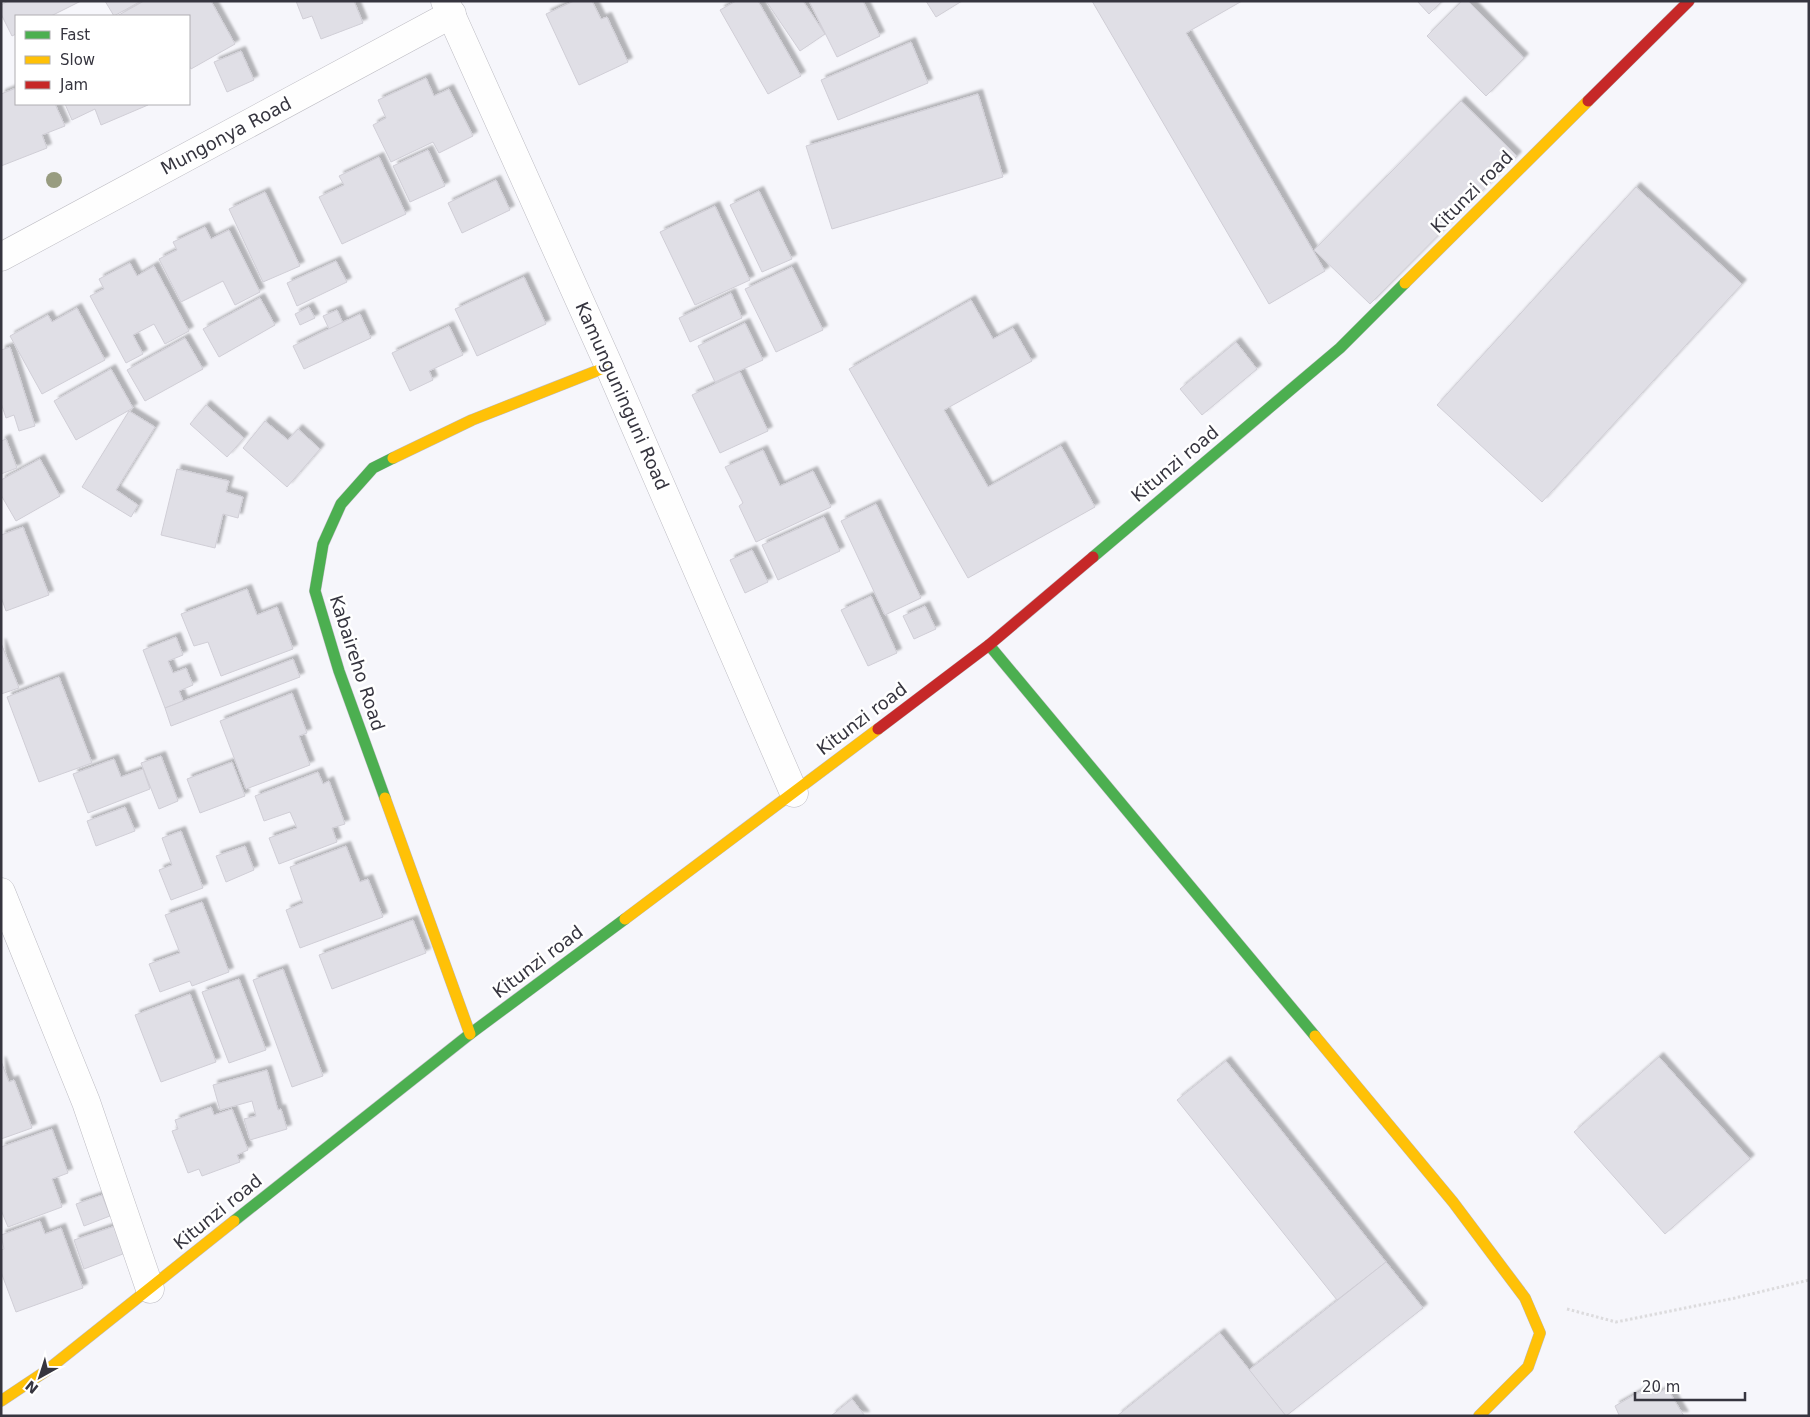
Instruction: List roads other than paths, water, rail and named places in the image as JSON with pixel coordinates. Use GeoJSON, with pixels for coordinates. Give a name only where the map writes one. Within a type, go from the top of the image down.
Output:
{"type":"FeatureCollection","features":[{"type":"Feature","properties":{"kind":"street","name":"Kitunzi road"},"geometry":{"type":"LineString","coordinates":[[1,1401],[46,1371],[470,1034],[794,793],[989,644],[1340,348],[1689,1]]}},
{"type":"Feature","properties":{"kind":"street","name":"Mungonya Road"},"geometry":{"type":"LineString","coordinates":[[1,257],[448,8]]}},
{"type":"Feature","properties":{"kind":"street","name":"Kamunguninguni Road"},"geometry":{"type":"LineString","coordinates":[[448,8],[609,366],[794,793]]}},
{"type":"Feature","properties":{"kind":"street","name":"Kabaireho Road"},"geometry":{"type":"LineString","coordinates":[[470,1034],[339,671],[314,590],[323,544],[341,504],[373,468],[472,420],[609,366]]}},
{"type":"Feature","properties":{"kind":"street"},"geometry":{"type":"LineString","coordinates":[[989,644],[1453,1202],[1525,1298],[1540,1332],[1528,1366],[1479,1416]]}},
{"type":"Feature","properties":{"kind":"street"},"geometry":{"type":"LineString","coordinates":[[1,892],[86,1102],[150,1289]]}}]}
